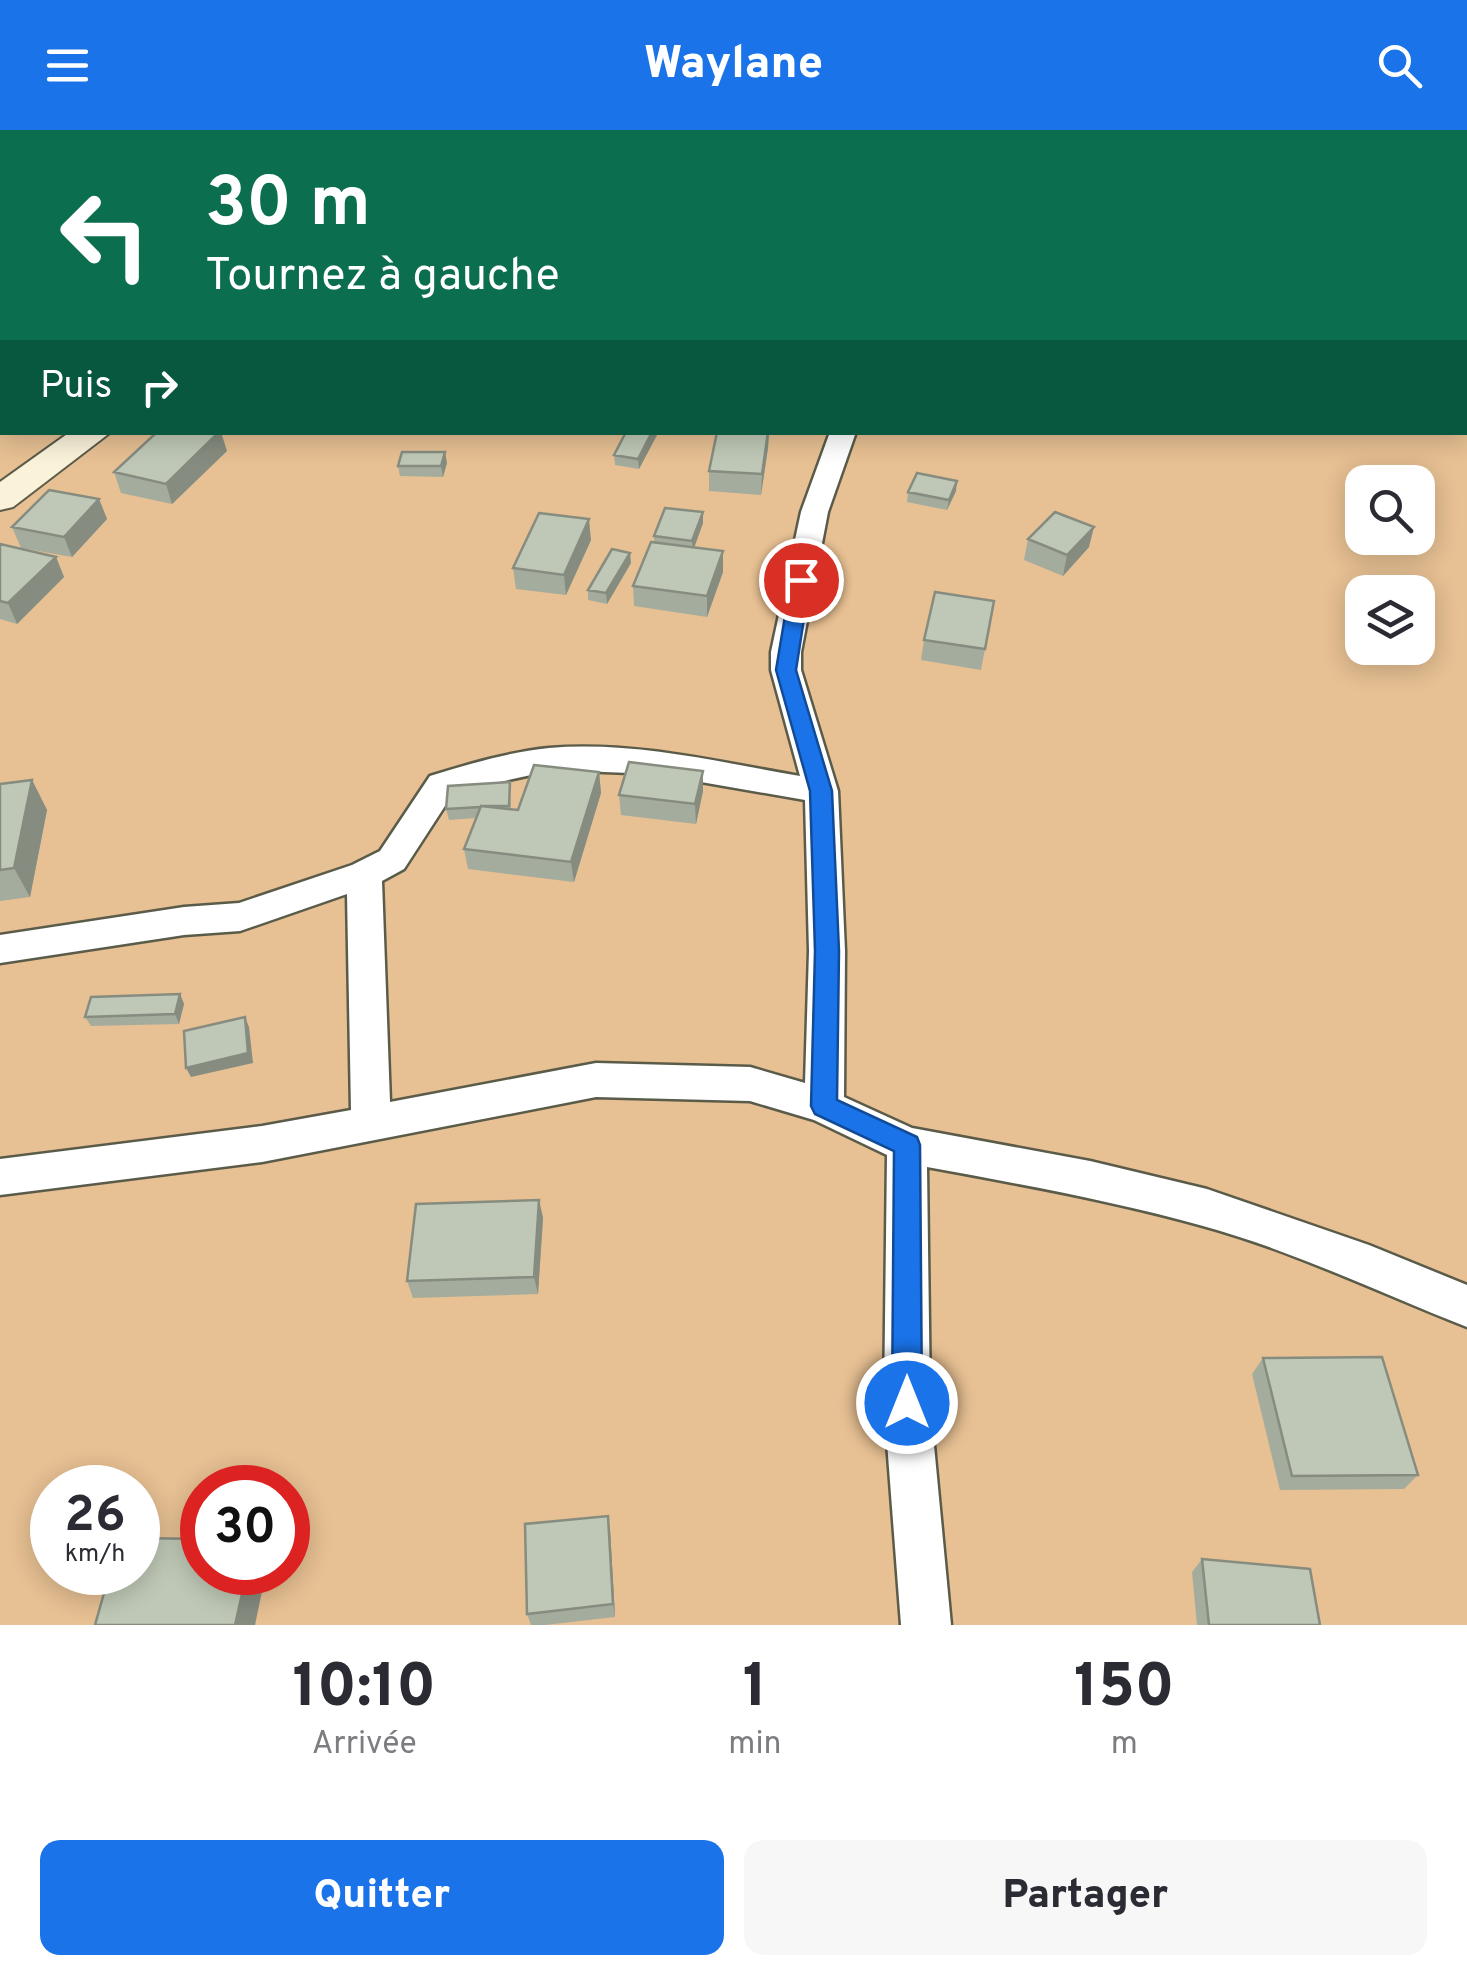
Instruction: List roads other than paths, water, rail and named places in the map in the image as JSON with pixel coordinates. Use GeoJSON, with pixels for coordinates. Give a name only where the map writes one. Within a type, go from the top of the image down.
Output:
{"type":"FeatureCollection","features":[{"type":"Feature","properties":{"kind":"street"},"geometry":{"type":"LineString","coordinates":[[0,498],[90,435]]}},
{"type":"Feature","properties":{"kind":"street"},"geometry":{"type":"LineString","coordinates":[[824,1106],[827,951],[821,791],[786,670],[786,652],[808,544],[842,435]]}},
{"type":"Feature","properties":{"kind":"street"},"geometry":{"type":"LineString","coordinates":[[0,949],[240,916],[364,874],[392,860],[442,784],[525,763],[553,759],[633,761],[821,791]]}},
{"type":"Feature","properties":{"kind":"street"},"geometry":{"type":"LineString","coordinates":[[364,874],[371,1121]]}},
{"type":"Feature","properties":{"kind":"street"},"geometry":{"type":"LineString","coordinates":[[0,1177],[262,1144],[596,1080],[750,1084],[824,1106],[907,1145],[1090,1178],[1206,1208],[1368,1265],[1467,1306]]}},
{"type":"Feature","properties":{"kind":"street"},"geometry":{"type":"LineString","coordinates":[[907,1145],[907,1403],[926,1625]]}}]}
